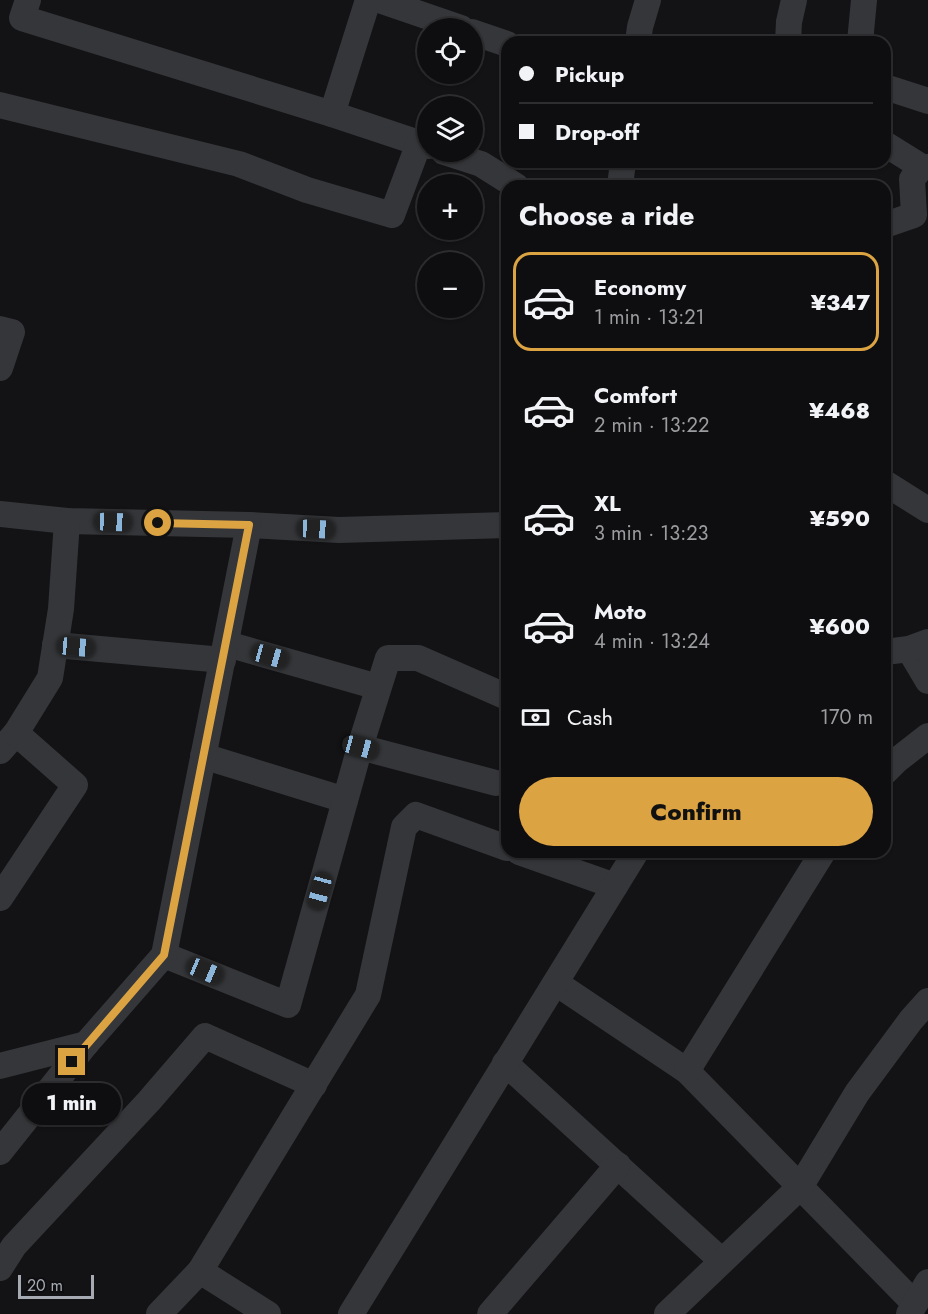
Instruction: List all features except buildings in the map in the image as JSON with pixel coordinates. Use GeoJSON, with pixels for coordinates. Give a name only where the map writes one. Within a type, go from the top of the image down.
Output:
{"type":"FeatureCollection","features":[{"type":"Feature","properties":{"kind":"street"},"geometry":{"type":"LineString","coordinates":[[28,0],[22,18],[417,142]]}},
{"type":"Feature","properties":{"kind":"street"},"geometry":{"type":"LineString","coordinates":[[332,114],[368,0]]}},
{"type":"Feature","properties":{"kind":"street"},"geometry":{"type":"LineString","coordinates":[[379,0],[432,18]]}},
{"type":"Feature","properties":{"kind":"street"},"geometry":{"type":"LineString","coordinates":[[639,36],[648,0]]}},
{"type":"Feature","properties":{"kind":"street"},"geometry":{"type":"LineString","coordinates":[[788,36],[794,0]]}},
{"type":"Feature","properties":{"kind":"street"},"geometry":{"type":"LineString","coordinates":[[861,36],[864,0]]}},
{"type":"Feature","properties":{"kind":"street"},"geometry":{"type":"LineString","coordinates":[[483,36],[501,42]]}},
{"type":"Feature","properties":{"kind":"street"},"geometry":{"type":"LineString","coordinates":[[891,89],[928,101]]}},
{"type":"Feature","properties":{"kind":"street"},"geometry":{"type":"LineString","coordinates":[[0,105],[239,164],[307,190],[392,214],[417,158]]}},
{"type":"Feature","properties":{"kind":"street"},"geometry":{"type":"LineString","coordinates":[[891,147],[925,167],[912,179],[914,215],[891,223]]}},
{"type":"Feature","properties":{"kind":"street"},"geometry":{"type":"LineString","coordinates":[[475,162],[506,180]]}},
{"type":"Feature","properties":{"kind":"street"},"geometry":{"type":"LineString","coordinates":[[0,329],[12,332],[0,368]]}},
{"type":"Feature","properties":{"kind":"street"},"geometry":{"type":"LineString","coordinates":[[891,487],[928,510]]}},
{"type":"Feature","properties":{"kind":"street"},"geometry":{"type":"LineString","coordinates":[[0,514],[67,521],[249,525],[339,530],[501,525]]}},
{"type":"Feature","properties":{"kind":"street"},"geometry":{"type":"LineString","coordinates":[[0,898],[75,784],[8,742],[50,678],[61,609],[67,521]]}},
{"type":"Feature","properties":{"kind":"street"},"geometry":{"type":"LineString","coordinates":[[0,1152],[86,1044],[164,955],[249,525]]}},
{"type":"Feature","properties":{"kind":"street"},"geometry":{"type":"LineString","coordinates":[[55,645],[225,652],[378,687]]}},
{"type":"Feature","properties":{"kind":"street"},"geometry":{"type":"LineString","coordinates":[[907,648],[928,681]]}},
{"type":"Feature","properties":{"kind":"street"},"geometry":{"type":"LineString","coordinates":[[164,955],[288,1005],[360,747],[388,658],[418,658],[501,694]]}},
{"type":"Feature","properties":{"kind":"street"},"geometry":{"type":"LineString","coordinates":[[891,766],[928,736]]}},
{"type":"Feature","properties":{"kind":"street"},"geometry":{"type":"LineString","coordinates":[[360,747],[496,783]]}},
{"type":"Feature","properties":{"kind":"street"},"geometry":{"type":"LineString","coordinates":[[203,756],[345,800]]}},
{"type":"Feature","properties":{"kind":"street"},"geometry":{"type":"LineString","coordinates":[[159,1314],[200,1271],[368,995],[404,826],[416,816],[501,846]]}},
{"type":"Feature","properties":{"kind":"street"},"geometry":{"type":"LineString","coordinates":[[536,858],[615,886]]}},
{"type":"Feature","properties":{"kind":"street"},"geometry":{"type":"LineString","coordinates":[[351,1314],[632,858]]}},
{"type":"Feature","properties":{"kind":"street"},"geometry":{"type":"LineString","coordinates":[[687,1071],[819,858]]}},
{"type":"Feature","properties":{"kind":"street"},"geometry":{"type":"LineString","coordinates":[[555,982],[687,1071],[800,1187],[911,1309],[928,1282]]}},
{"type":"Feature","properties":{"kind":"street"},"geometry":{"type":"LineString","coordinates":[[666,1314],[800,1187],[856,1093],[919,1028],[928,1001]]}},
{"type":"Feature","properties":{"kind":"street"},"geometry":{"type":"LineString","coordinates":[[0,1269],[14,1246],[149,1101],[205,1036],[314,1085]]}},
{"type":"Feature","properties":{"kind":"street"},"geometry":{"type":"LineString","coordinates":[[0,1066],[86,1044]]}},
{"type":"Feature","properties":{"kind":"street"},"geometry":{"type":"LineString","coordinates":[[506,1063],[722,1261]]}},
{"type":"Feature","properties":{"kind":"street"},"geometry":{"type":"LineString","coordinates":[[490,1314],[618,1166]]}},
{"type":"Feature","properties":{"kind":"street"},"geometry":{"type":"LineString","coordinates":[[200,1271],[268,1314]]}},
{"type":"Feature","properties":{"kind":"route"},"geometry":{"type":"LineString","coordinates":[[72,1062],[164,955],[249,525],[158,523]]}}]}
